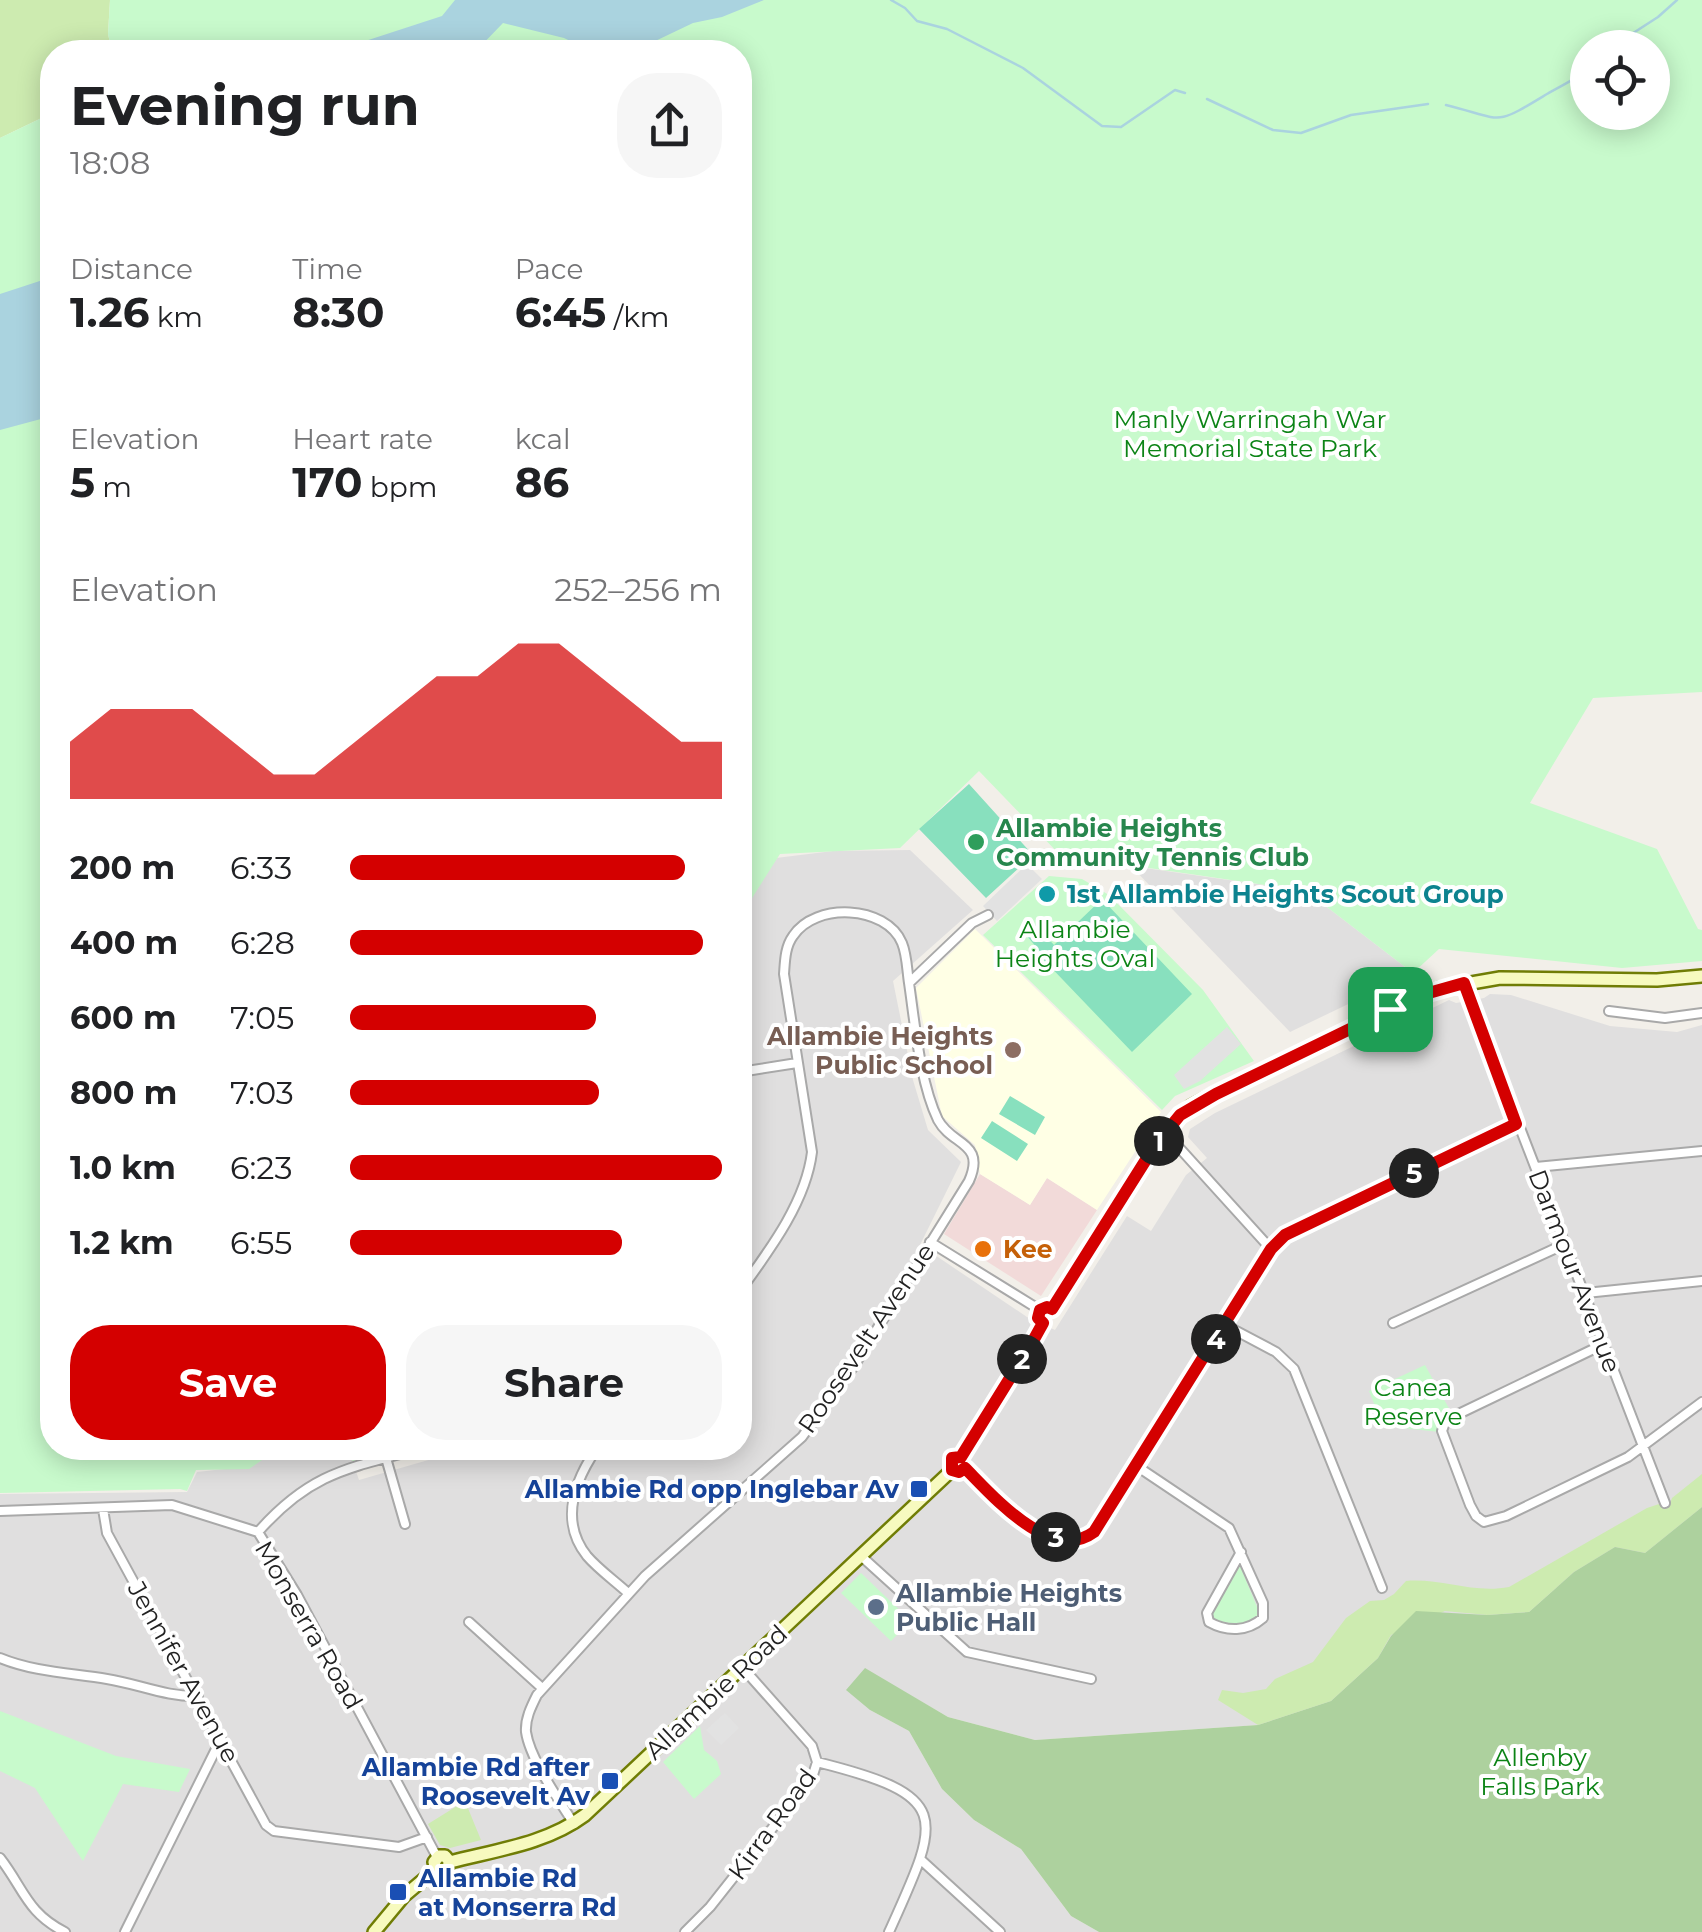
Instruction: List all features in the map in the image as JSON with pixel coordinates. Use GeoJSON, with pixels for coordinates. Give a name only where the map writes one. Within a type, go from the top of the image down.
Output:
{"type":"FeatureCollection","features":[{"type":"Feature","properties":{"kind":"main road","name":"Allambie Road"},"geometry":{"type":"LineString","coordinates":[[436,1863],[445,1856],[450,1862],[540,1839],[574,1824],[959,1465],[1045,1314],[1163,1134],[1180,1115],[1418,996],[1464,983],[1500,978],[1657,980],[1702,976]]}},
{"type":"Feature","properties":{"kind":"main road"},"geometry":{"type":"LineString","coordinates":[[374,1932],[436,1863]]}},
{"type":"Feature","properties":{"kind":"street"},"geometry":{"type":"LineString","coordinates":[[752,1271],[798,1200],[809,1176],[812,1152],[784,974],[785,954],[793,935],[819,916],[854,912],[886,925],[902,944],[909,983]]}},
{"type":"Feature","properties":{"kind":"street"},"geometry":{"type":"LineString","coordinates":[[909,983],[972,924],[988,915]]}},
{"type":"Feature","properties":{"kind":"street","name":"Roosevelt Avenue"},"geometry":{"type":"LineString","coordinates":[[574,1824],[526,1735],[528,1714],[542,1688],[628,1592],[802,1438],[854,1366],[975,1167],[972,1153],[959,1138],[947,1132],[934,1108],[909,983]]}},
{"type":"Feature","properties":{"kind":"street","name":"Darmour Avenue"},"geometry":{"type":"LineString","coordinates":[[1464,983],[1665,1502]]}},
{"type":"Feature","properties":{"kind":"street"},"geometry":{"type":"LineString","coordinates":[[1609,1010],[1665,1018],[1702,1014]]}},
{"type":"Feature","properties":{"kind":"street"},"geometry":{"type":"LineString","coordinates":[[752,1070],[797,1063]]}},
{"type":"Feature","properties":{"kind":"street"},"geometry":{"type":"LineString","coordinates":[[959,1465],[1034,1531],[1086,1539],[1271,1249],[1285,1235],[1516,1124]]}},
{"type":"Feature","properties":{"kind":"street"},"geometry":{"type":"LineString","coordinates":[[1163,1134],[1271,1249]]}},
{"type":"Feature","properties":{"kind":"street"},"geometry":{"type":"LineString","coordinates":[[1536,1167],[1702,1151]]}},
{"type":"Feature","properties":{"kind":"street"},"geometry":{"type":"LineString","coordinates":[[930,1242],[1045,1314]]}},
{"type":"Feature","properties":{"kind":"street"},"geometry":{"type":"LineString","coordinates":[[1393,1323],[1565,1244]]}},
{"type":"Feature","properties":{"kind":"street"},"geometry":{"type":"LineString","coordinates":[[1586,1293],[1702,1281]]}},
{"type":"Feature","properties":{"kind":"street"},"geometry":{"type":"LineString","coordinates":[[1225,1325],[1276,1352],[1294,1369],[1382,1588]]}},
{"type":"Feature","properties":{"kind":"street"},"geometry":{"type":"LineString","coordinates":[[1602,1345],[1446,1420],[1442,1431],[1470,1505],[1484,1522],[1506,1516],[1642,1448],[1702,1402]]}},
{"type":"Feature","properties":{"kind":"street"},"geometry":{"type":"LineString","coordinates":[[258,1532],[315,1481],[380,1460]]}},
{"type":"Feature","properties":{"kind":"street"},"geometry":{"type":"LineString","coordinates":[[387,1460],[404,1524]]}},
{"type":"Feature","properties":{"kind":"street"},"geometry":{"type":"LineString","coordinates":[[589,1460],[580,1472],[570,1515],[586,1554],[628,1592]]}},
{"type":"Feature","properties":{"kind":"street"},"geometry":{"type":"LineString","coordinates":[[1136,1465],[1222,1522],[1241,1552],[1262,1604],[1263,1618],[1244,1629],[1217,1626],[1209,1622],[1207,1614],[1241,1552]]}},
{"type":"Feature","properties":{"kind":"street","name":"Monserra Road"},"geometry":{"type":"LineString","coordinates":[[0,1511],[172,1505],[258,1532],[297,1595],[427,1838],[436,1863]]}},
{"type":"Feature","properties":{"kind":"street","name":"Jennifer Avenue"},"geometry":{"type":"LineString","coordinates":[[103,1508],[106,1533],[222,1738],[266,1825],[274,1831],[398,1847],[427,1838]]}},
{"type":"Feature","properties":{"kind":"street"},"geometry":{"type":"LineString","coordinates":[[861,1556],[967,1652],[1091,1679]]}},
{"type":"Feature","properties":{"kind":"street"},"geometry":{"type":"LineString","coordinates":[[470,1622],[542,1688]]}},
{"type":"Feature","properties":{"kind":"street"},"geometry":{"type":"LineString","coordinates":[[0,1658],[30,1668],[126,1683],[173,1697],[198,1696]]}},
{"type":"Feature","properties":{"kind":"street","name":"Kirra Road"},"geometry":{"type":"LineString","coordinates":[[685,1932],[710,1907],[812,1778],[817,1762],[812,1746],[742,1667]]}},
{"type":"Feature","properties":{"kind":"street"},"geometry":{"type":"LineString","coordinates":[[125,1932],[222,1738]]}},
{"type":"Feature","properties":{"kind":"street"},"geometry":{"type":"LineString","coordinates":[[817,1762],[878,1779],[917,1799],[926,1815],[928,1833],[920,1859],[889,1932]]}},
{"type":"Feature","properties":{"kind":"street"},"geometry":{"type":"LineString","coordinates":[[0,1858],[28,1904],[40,1917],[65,1932]]}},
{"type":"Feature","properties":{"kind":"street"},"geometry":{"type":"LineString","coordinates":[[920,1859],[1000,1932]]}},
{"type":"Feature","properties":{"kind":"shaded area"},"geometry":{"type":"Polygon","coordinates":[[[910,850],[973,910],[893,981],[913,1080],[928,1130],[961,1162],[920,1245],[1027,1317],[1055,1330],[1127,1216],[1151,1231],[1186,1175],[1207,1158],[1188,1137],[1190,1129],[1215,1113],[1449,1000],[1456,1003],[1490,994],[1511,995],[1610,1026],[1677,1032],[1702,1025],[1702,1507],[1645,1553],[1378,1658],[1258,1725],[1035,1740],[948,1717],[865,1669],[870,1710],[909,1731],[942,1789],[974,1820],[1021,1849],[1071,1916],[1099,1932],[0,1932],[0,1494],[187,1492],[197,1472],[251,1466],[260,1460],[352,1460],[359,1480],[428,1460],[752,1460],[752,895],[776,858],[833,851],[910,850]]]}},
{"type":"Feature","properties":{"kind":"shaded area"},"geometry":{"type":"Polygon","coordinates":[[[1027,864],[1042,879],[997,921],[983,906],[1027,864]]]}},
{"type":"Feature","properties":{"kind":"shaded area"},"geometry":{"type":"Polygon","coordinates":[[[1131,866],[1306,891],[1413,973],[1290,1032],[1131,866]]]}},
{"type":"Feature","properties":{"kind":"shaded area","name":"Allambie Heights Public School"},"geometry":{"type":"Polygon","coordinates":[[[975,929],[1161,1112],[1097,1210],[1047,1178],[1030,1205],[980,1174],[975,1145],[942,1116],[916,988],[975,929]]]}},
{"type":"Feature","properties":{"kind":"shaded area"},"geometry":{"type":"Polygon","coordinates":[[[1227,1027],[1241,1044],[1200,1081],[1184,1089],[1174,1075],[1227,1027]]]}},
{"type":"Feature","properties":{"kind":"shaded area"},"geometry":{"type":"Polygon","coordinates":[[[980,1174],[1030,1205],[1047,1178],[1097,1210],[1041,1296],[944,1234],[980,1174]]]}},
{"type":"Feature","properties":{"kind":"shaded area"},"geometry":{"type":"Polygon","coordinates":[[[725,1713],[739,1728],[721,1745],[706,1730],[725,1713]]]}},
{"type":"Feature","properties":{"kind":"green space"},"geometry":{"type":"Polygon","coordinates":[[[0,0],[110,0],[109,40],[40,40],[40,119],[0,138],[0,0]]]}},
{"type":"Feature","properties":{"kind":"green space","name":"Manly Warringah War Memorial State Park"},"geometry":{"type":"Polygon","coordinates":[[[110,0],[1702,0],[1702,692],[1593,698],[1530,803],[1657,849],[1698,929],[1702,930],[1702,961],[1622,968],[1439,949],[1413,973],[1306,891],[1060,855],[979,771],[900,848],[780,854],[752,898],[752,40],[109,40],[108,34],[110,0]]]}},
{"type":"Feature","properties":{"kind":"green space"},"geometry":{"type":"Polygon","coordinates":[[[40,119],[40,1460],[262,1460],[249,1469],[196,1470],[187,1491],[0,1493],[0,138],[40,119]]]}},
{"type":"Feature","properties":{"kind":"green space","name":"Allambie Heights Community Tennis Club"},"geometry":{"type":"Polygon","coordinates":[[[969,784],[1033,855],[986,898],[919,829],[969,784]]]}},
{"type":"Feature","properties":{"kind":"green space","name":"Allambie Heights Oval"},"geometry":{"type":"Polygon","coordinates":[[[1049,876],[1082,879],[1109,895],[1203,990],[1254,1061],[1175,1096],[1162,1110],[983,935],[1049,876]]]}},
{"type":"Feature","properties":{"kind":"green space"},"geometry":{"type":"Polygon","coordinates":[[[1102,899],[1192,994],[1132,1052],[1041,957],[1021,929],[1031,920],[1054,945],[1102,899]]]}},
{"type":"Feature","properties":{"kind":"green space"},"geometry":{"type":"Polygon","coordinates":[[[1010,1096],[1045,1117],[1035,1135],[999,1114],[1010,1096]]]}},
{"type":"Feature","properties":{"kind":"green space"},"geometry":{"type":"Polygon","coordinates":[[[992,1121],[1028,1144],[1017,1161],[981,1138],[992,1121]]]}},
{"type":"Feature","properties":{"kind":"green space","name":"Canea Reserve"},"geometry":{"type":"Polygon","coordinates":[[[1425,1365],[1451,1412],[1441,1420],[1440,1432],[1383,1426],[1369,1391],[1425,1365]]]}},
{"type":"Feature","properties":{"kind":"green space"},"geometry":{"type":"Polygon","coordinates":[[[1702,1474],[1702,1507],[1645,1553],[1615,1547],[1574,1572],[1529,1612],[1487,1615],[1445,1611],[1391,1635],[1378,1658],[1331,1701],[1258,1725],[1218,1700],[1222,1690],[1243,1693],[1266,1689],[1275,1679],[1313,1662],[1346,1618],[1370,1601],[1394,1594],[1406,1581],[1483,1589],[1509,1587],[1647,1508],[1669,1506],[1672,1498],[1702,1474]]]}},
{"type":"Feature","properties":{"kind":"green space","name":"Allenby Falls Park"},"geometry":{"type":"Polygon","coordinates":[[[1702,1507],[1702,1932],[1099,1932],[1071,1916],[1021,1849],[974,1820],[942,1789],[909,1731],[870,1710],[846,1690],[865,1668],[948,1717],[1035,1740],[1258,1725],[1331,1701],[1378,1658],[1391,1636],[1416,1611],[1487,1615],[1529,1612],[1574,1572],[1615,1547],[1645,1553],[1702,1507]]]}},
{"type":"Feature","properties":{"kind":"green space"},"geometry":{"type":"Polygon","coordinates":[[[1240,1566],[1260,1614],[1241,1625],[1212,1620],[1211,1612],[1240,1566]]]}},
{"type":"Feature","properties":{"kind":"green space","name":"Allambie Heights Public Hall"},"geometry":{"type":"Polygon","coordinates":[[[861,1573],[911,1621],[891,1641],[841,1593],[861,1573]]]}},
{"type":"Feature","properties":{"kind":"green space"},"geometry":{"type":"Polygon","coordinates":[[[0,1711],[116,1756],[190,1769],[179,1792],[123,1784],[83,1861],[35,1788],[0,1771],[0,1711]]]}},
{"type":"Feature","properties":{"kind":"green space"},"geometry":{"type":"Polygon","coordinates":[[[700,1726],[704,1750],[717,1761],[721,1774],[694,1799],[663,1762],[700,1726]]]}},
{"type":"Feature","properties":{"kind":"green space"},"geometry":{"type":"Polygon","coordinates":[[[465,1801],[481,1840],[450,1848],[440,1845],[428,1824],[465,1801]]]}},
{"type":"Feature","properties":{"kind":"water"},"geometry":{"type":"Polygon","coordinates":[[[455,0],[764,0],[722,17],[693,23],[657,40],[568,40],[503,23],[487,40],[368,40],[442,16],[455,0]]]}},
{"type":"Feature","properties":{"kind":"water"},"geometry":{"type":"Polygon","coordinates":[[[40,281],[40,419],[0,430],[0,294],[40,281]]]}},
{"type":"Feature","properties":{"kind":"waterway"},"geometry":{"type":"LineString","coordinates":[[891,0],[917,21],[947,29],[1023,68],[1102,126],[1121,127],[1175,90],[1185,93]]}},
{"type":"Feature","properties":{"kind":"waterway"},"geometry":{"type":"LineString","coordinates":[[1638,30],[1677,0]]}},
{"type":"Feature","properties":{"kind":"waterway"},"geometry":{"type":"LineString","coordinates":[[1446,105],[1498,118],[1570,81]]}},
{"type":"Feature","properties":{"kind":"waterway"},"geometry":{"type":"LineString","coordinates":[[1207,99],[1273,130],[1301,133],[1351,115],[1428,104]]}},
{"type":"Feature","properties":{"kind":"place","name":"Allambie Heights Community Tennis Club"},"geometry":{"type":"Point","coordinates":[976,842]}},
{"type":"Feature","properties":{"kind":"place","name":"1st Allambie Heights Scout Group"},"geometry":{"type":"Point","coordinates":[1047,894]}},
{"type":"Feature","properties":{"kind":"place","name":"Allambie Heights Public School"},"geometry":{"type":"Point","coordinates":[1013,1050]}},
{"type":"Feature","properties":{"kind":"place","name":"Kee"},"geometry":{"type":"Point","coordinates":[983,1249]}},
{"type":"Feature","properties":{"kind":"place","name":"Allambie Rd opp Inglebar Av"},"geometry":{"type":"Point","coordinates":[919,1489]}},
{"type":"Feature","properties":{"kind":"place","name":"Allambie Heights Public Hall"},"geometry":{"type":"Point","coordinates":[876,1607]}},
{"type":"Feature","properties":{"kind":"place","name":"Allambie Rd after Roosevelt Av"},"geometry":{"type":"Point","coordinates":[610,1781]}},
{"type":"Feature","properties":{"kind":"place","name":"Allambie Rd at Monserra Rd"},"geometry":{"type":"Point","coordinates":[398,1892]}},
{"type":"Feature","properties":{"kind":"route"},"geometry":{"type":"LineString","coordinates":[[1464,983],[1516,1124],[1285,1235],[1271,1249],[1100,1524],[1086,1539],[1034,1531],[965,1468],[959,1472],[952,1470],[952,1458],[961,1457],[1043,1323],[1038,1318],[1040,1310],[1052,1309],[1171,1124],[1195,1104],[1390,1009],[1464,983]]}}]}
